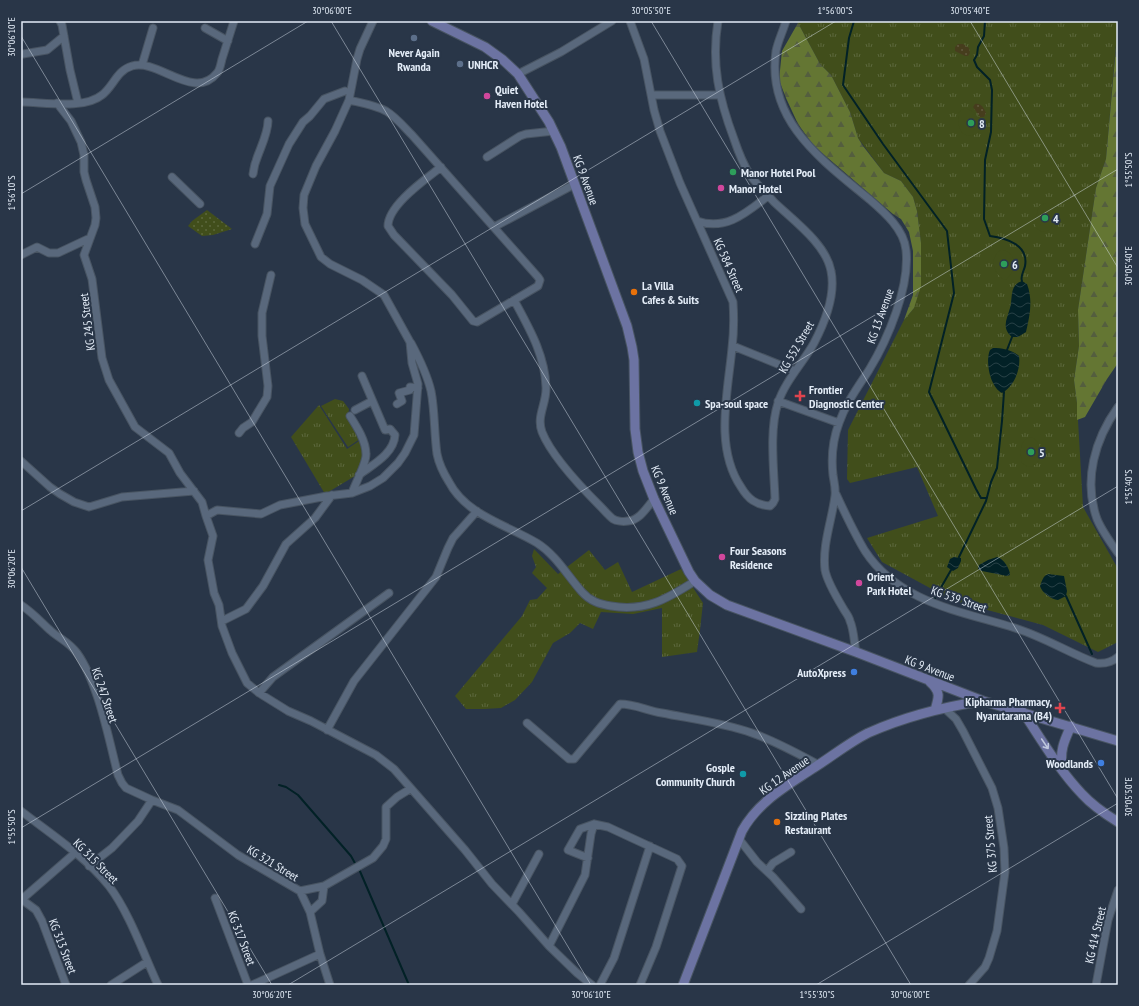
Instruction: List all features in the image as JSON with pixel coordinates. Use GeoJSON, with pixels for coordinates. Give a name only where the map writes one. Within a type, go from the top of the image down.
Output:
{"type":"FeatureCollection","features":[{"type":"Feature","properties":{"kind":"main road","name":"KG 9 Avenue"},"geometry":{"type":"LineString","coordinates":[[432,21],[485,47],[503,60],[518,74],[540,106],[554,131],[627,326],[634,360],[635,429],[638,452],[643,471],[654,499],[681,557],[695,581],[710,595],[726,605],[856,652],[983,701],[1117,740]]}},
{"type":"Feature","properties":{"kind":"main road"},"geometry":{"type":"LineString","coordinates":[[928,680],[936,687],[938,692],[939,709]]}},
{"type":"Feature","properties":{"kind":"main road"},"geometry":{"type":"LineString","coordinates":[[956,705],[962,693]]}},
{"type":"Feature","properties":{"kind":"main road","name":"KG 12 Avenue"},"geometry":{"type":"LineString","coordinates":[[683,985],[739,839],[747,822],[760,807],[778,791],[819,765],[849,743],[868,733],[939,709],[983,701]]}},
{"type":"Feature","properties":{"kind":"main road"},"geometry":{"type":"LineString","coordinates":[[1023,712],[1063,772],[1088,800],[1118,822]]}},
{"type":"Feature","properties":{"kind":"main road"},"geometry":{"type":"LineString","coordinates":[[1063,772],[1060,759],[1061,751],[1071,726]]}},
{"type":"Feature","properties":{"kind":"street"},"geometry":{"type":"LineString","coordinates":[[60,21],[72,82],[78,104]]}},
{"type":"Feature","properties":{"kind":"street"},"geometry":{"type":"LineString","coordinates":[[21,102],[78,104],[96,100],[103,95],[123,70],[134,65],[142,65],[160,70],[179,80],[203,82],[210,79],[218,72],[234,21]]}},
{"type":"Feature","properties":{"kind":"street"},"geometry":{"type":"LineString","coordinates":[[373,21],[360,49],[349,100],[335,131],[316,166],[304,195],[302,208],[305,224],[321,257],[330,264],[362,280],[384,295],[410,342],[422,366],[431,391],[438,455],[442,470],[456,494],[477,511],[500,526],[529,538],[550,552],[582,592],[592,601],[599,604],[620,608],[646,606],[673,596],[695,581]]}},
{"type":"Feature","properties":{"kind":"street"},"geometry":{"type":"LineString","coordinates":[[518,74],[561,52],[612,21]]}},
{"type":"Feature","properties":{"kind":"street","name":"KG 584 Street"},"geometry":{"type":"LineString","coordinates":[[630,21],[644,59],[654,110],[660,131],[680,183],[733,302],[733,346],[726,407],[726,451],[729,463],[734,478],[750,499],[755,503],[765,506],[770,506],[773,503]]}},
{"type":"Feature","properties":{"kind":"street","name":"KG 552 Street"},"geometry":{"type":"LineString","coordinates":[[718,21],[715,56],[719,94],[729,127],[749,173],[768,196],[815,241],[831,269],[833,282],[830,301],[814,344],[795,371],[778,401],[774,425],[775,499],[773,503]]}},
{"type":"Feature","properties":{"kind":"street","name":"KG 13 Avenue"},"geometry":{"type":"LineString","coordinates":[[786,21],[776,49],[775,83],[780,102],[807,144],[890,218],[904,240],[907,250],[906,268],[902,289],[886,339],[869,370],[848,402],[839,423],[832,453],[836,494],[826,546],[825,569],[839,601],[850,620],[856,652]]}},
{"type":"Feature","properties":{"kind":"street"},"geometry":{"type":"LineString","coordinates":[[142,65],[152,28]]}},
{"type":"Feature","properties":{"kind":"street"},"geometry":{"type":"LineString","coordinates":[[205,28],[228,41]]}},
{"type":"Feature","properties":{"kind":"street"},"geometry":{"type":"LineString","coordinates":[[24,54],[48,50],[64,36]]}},
{"type":"Feature","properties":{"kind":"street"},"geometry":{"type":"LineString","coordinates":[[254,244],[267,214],[270,186],[289,144],[303,122],[324,99],[345,91]]}},
{"type":"Feature","properties":{"kind":"street"},"geometry":{"type":"LineString","coordinates":[[652,95],[719,94]]}},
{"type":"Feature","properties":{"kind":"street"},"geometry":{"type":"LineString","coordinates":[[349,100],[376,107],[387,112],[412,135],[441,167],[494,227],[540,280],[538,286],[477,322],[473,321],[452,295],[390,230],[388,223],[394,211],[417,186],[441,167]]}},
{"type":"Feature","properties":{"kind":"street","name":"KG 245 Street"},"geometry":{"type":"LineString","coordinates":[[57,103],[71,121],[81,142],[84,155],[84,172],[95,207],[96,218],[84,255],[92,279],[102,358],[110,380],[135,427],[169,453],[180,473],[202,502],[213,536],[208,560],[214,593],[219,605],[222,626],[243,677],[247,683],[259,693],[288,711],[311,721],[376,755],[401,776],[410,789],[429,807],[492,884],[549,946],[592,985]]}},
{"type":"Feature","properties":{"kind":"street"},"geometry":{"type":"LineString","coordinates":[[253,174],[268,128],[268,121]]}},
{"type":"Feature","properties":{"kind":"street"},"geometry":{"type":"LineString","coordinates":[[488,157],[504,145],[520,136],[554,131]]}},
{"type":"Feature","properties":{"kind":"street"},"geometry":{"type":"LineString","coordinates":[[172,178],[200,204]]}},
{"type":"Feature","properties":{"kind":"street"},"geometry":{"type":"LineString","coordinates":[[494,227],[575,184]]}},
{"type":"Feature","properties":{"kind":"street"},"geometry":{"type":"LineString","coordinates":[[697,220],[706,224],[726,223],[768,196]]}},
{"type":"Feature","properties":{"kind":"street"},"geometry":{"type":"LineString","coordinates":[[21,255],[37,247],[49,253],[58,253],[90,238]]}},
{"type":"Feature","properties":{"kind":"street"},"geometry":{"type":"LineString","coordinates":[[239,433],[243,428],[252,422],[267,397],[268,386],[262,336],[262,313],[271,275]]}},
{"type":"Feature","properties":{"kind":"street"},"geometry":{"type":"LineString","coordinates":[[514,300],[534,336],[541,357],[546,388],[540,422],[542,431],[563,465],[588,494],[613,519],[628,522],[638,518],[654,499]]}},
{"type":"Feature","properties":{"kind":"street"},"geometry":{"type":"LineString","coordinates":[[206,516],[217,510],[261,514],[280,505],[332,495],[352,493],[370,486],[382,478],[398,463],[414,435],[418,388],[412,363],[410,342]]}},
{"type":"Feature","properties":{"kind":"street"},"geometry":{"type":"LineString","coordinates":[[733,346],[795,371]]}},
{"type":"Feature","properties":{"kind":"street"},"geometry":{"type":"LineString","coordinates":[[359,475],[388,452],[396,436],[390,430],[385,430],[362,376]]}},
{"type":"Feature","properties":{"kind":"street"},"geometry":{"type":"LineString","coordinates":[[397,404],[402,401],[399,393],[410,390],[410,387],[418,388]]}},
{"type":"Feature","properties":{"kind":"street"},"geometry":{"type":"LineString","coordinates":[[355,410],[372,401]]}},
{"type":"Feature","properties":{"kind":"street"},"geometry":{"type":"LineString","coordinates":[[778,401],[799,410],[839,423]]}},
{"type":"Feature","properties":{"kind":"street"},"geometry":{"type":"LineString","coordinates":[[1118,407],[1102,436],[1095,453],[1091,467],[1090,482],[1097,519],[1103,531],[1118,553]]}},
{"type":"Feature","properties":{"kind":"street"},"geometry":{"type":"LineString","coordinates":[[350,416],[360,434],[367,455],[352,493]]}},
{"type":"Feature","properties":{"kind":"street"},"geometry":{"type":"LineString","coordinates":[[21,461],[60,494],[74,502],[89,507],[122,498],[194,491]]}},
{"type":"Feature","properties":{"kind":"street","name":"KG 539 Street"},"geometry":{"type":"LineString","coordinates":[[836,494],[865,551],[889,576],[909,592],[939,606],[1034,635],[1096,663],[1103,664],[1118,657]]}},
{"type":"Feature","properties":{"kind":"street"},"geometry":{"type":"LineString","coordinates":[[222,621],[246,609],[263,586],[286,544],[315,518],[332,495]]}},
{"type":"Feature","properties":{"kind":"street"},"geometry":{"type":"LineString","coordinates":[[327,730],[354,680],[436,577],[448,548],[454,538],[477,511]]}},
{"type":"Feature","properties":{"kind":"street"},"geometry":{"type":"LineString","coordinates":[[259,693],[273,677],[389,593]]}},
{"type":"Feature","properties":{"kind":"street","name":"KG 247 Street"},"geometry":{"type":"LineString","coordinates":[[21,604],[52,632],[64,640],[77,653],[85,667],[96,696],[118,775],[122,783],[126,788],[152,800]]}},
{"type":"Feature","properties":{"kind":"street"},"geometry":{"type":"LineString","coordinates":[[527,723],[569,759],[574,759],[620,704],[630,704],[648,711],[733,727],[753,733],[789,749],[819,765]]}},
{"type":"Feature","properties":{"kind":"street","name":"KG 375 Street"},"geometry":{"type":"LineString","coordinates":[[939,709],[956,719],[992,788],[998,808],[1004,848],[1005,872],[997,931],[985,967],[969,985]]}},
{"type":"Feature","properties":{"kind":"street"},"geometry":{"type":"LineString","coordinates":[[300,892],[324,886],[374,858],[383,846],[386,839],[386,807],[397,796],[410,789]]}},
{"type":"Feature","properties":{"kind":"street"},"geometry":{"type":"LineString","coordinates":[[89,866],[112,848],[138,821],[152,800]]}},
{"type":"Feature","properties":{"kind":"street","name":"KG 321 Street"},"geometry":{"type":"LineString","coordinates":[[152,800],[178,810],[238,855],[300,892],[310,912],[320,954],[330,985]]}},
{"type":"Feature","properties":{"kind":"street","name":"KG 315 Street"},"geometry":{"type":"LineString","coordinates":[[21,811],[75,853],[110,887],[125,913],[158,985]]}},
{"type":"Feature","properties":{"kind":"street"},"geometry":{"type":"LineString","coordinates":[[549,946],[585,875],[591,834],[594,824]]}},
{"type":"Feature","properties":{"kind":"street"},"geometry":{"type":"LineString","coordinates":[[588,858],[568,850],[580,829],[594,824],[608,827],[650,846],[677,859],[682,866],[656,947],[640,985]]}},
{"type":"Feature","properties":{"kind":"street"},"geometry":{"type":"LineString","coordinates":[[739,839],[757,862],[801,909]]}},
{"type":"Feature","properties":{"kind":"street"},"geometry":{"type":"LineString","coordinates":[[600,985],[614,958],[650,846]]}},
{"type":"Feature","properties":{"kind":"street"},"geometry":{"type":"LineString","coordinates":[[767,871],[773,863],[791,852]]}},
{"type":"Feature","properties":{"kind":"street"},"geometry":{"type":"LineString","coordinates":[[21,899],[75,853]]}},
{"type":"Feature","properties":{"kind":"street"},"geometry":{"type":"LineString","coordinates":[[512,904],[539,854]]}},
{"type":"Feature","properties":{"kind":"street"},"geometry":{"type":"LineString","coordinates":[[310,912],[322,901],[324,886]]}},
{"type":"Feature","properties":{"kind":"street","name":"KG 414 Street"},"geometry":{"type":"LineString","coordinates":[[1096,985],[1108,920],[1118,890]]}},
{"type":"Feature","properties":{"kind":"street","name":"KG 317 Street"},"geometry":{"type":"LineString","coordinates":[[214,898],[248,985]]}},
{"type":"Feature","properties":{"kind":"street","name":"KG 313 Street"},"geometry":{"type":"LineString","coordinates":[[21,899],[36,910],[42,921],[66,985]]}},
{"type":"Feature","properties":{"kind":"street"},"geometry":{"type":"LineString","coordinates":[[252,985],[320,954]]}},
{"type":"Feature","properties":{"kind":"street"},"geometry":{"type":"LineString","coordinates":[[110,985],[147,962]]}},
{"type":"Feature","properties":{"kind":"street"},"geometry":{"type":"LineString","coordinates":[[979,975],[980,985]]}},
{"type":"Feature","properties":{"kind":"green space"},"geometry":{"type":"Polygon","coordinates":[[[798,21],[1118,21],[1106,159],[1096,188],[1078,310],[1079,346],[1074,380],[1077,403],[1083,507],[1118,569],[1118,642],[1098,652],[1043,625],[954,601],[882,562],[867,538],[938,516],[917,467],[850,483],[847,479],[848,430],[904,320],[914,308],[921,243],[917,211],[913,197],[901,181],[884,173],[858,138],[850,112],[831,75],[820,64],[798,21]]]}},
{"type":"Feature","properties":{"kind":"green space"},"geometry":{"type":"Polygon","coordinates":[[[798,23],[820,64],[831,75],[850,112],[858,138],[863,146],[884,173],[901,181],[913,197],[917,211],[921,243],[921,286],[914,308],[904,320],[913,295],[913,251],[909,232],[901,219],[893,214],[814,146],[798,124],[779,80],[782,51],[798,23]]]}},
{"type":"Feature","properties":{"kind":"green space"},"geometry":{"type":"Polygon","coordinates":[[[1118,25],[1118,363],[1085,417],[1077,420],[1077,403],[1074,380],[1079,346],[1078,310],[1096,188],[1106,159],[1118,25]]]}},
{"type":"Feature","properties":{"kind":"green space","name":"8"},"geometry":{"type":"Polygon","coordinates":[[[966,108],[973,112],[982,121],[981,129],[975,135],[971,136],[964,134],[959,125],[958,114],[961,110],[966,108]]]}},
{"type":"Feature","properties":{"kind":"green space","name":"4"},"geometry":{"type":"Polygon","coordinates":[[[1046,203],[1052,203],[1055,212],[1055,219],[1053,226],[1050,229],[1042,232],[1036,228],[1036,217],[1039,206],[1046,203]]]}},
{"type":"Feature","properties":{"kind":"green space"},"geometry":{"type":"Polygon","coordinates":[[[207,210],[232,229],[213,235],[202,236],[188,226],[192,221],[207,210]]]}},
{"type":"Feature","properties":{"kind":"green space","name":"6"},"geometry":{"type":"Polygon","coordinates":[[[1001,250],[1010,254],[1013,257],[1014,262],[1012,272],[1005,280],[1001,278],[995,270],[994,265],[995,257],[1001,250]]]}},
{"type":"Feature","properties":{"kind":"green space"},"geometry":{"type":"Polygon","coordinates":[[[335,399],[343,401],[349,409],[348,416],[360,439],[348,447],[321,406],[335,399]]]}},
{"type":"Feature","properties":{"kind":"green space"},"geometry":{"type":"Polygon","coordinates":[[[319,405],[347,449],[359,441],[364,456],[355,476],[325,494],[291,437],[319,405]]]}},
{"type":"Feature","properties":{"kind":"green space","name":"5"},"geometry":{"type":"Polygon","coordinates":[[[1031,437],[1039,444],[1041,454],[1037,463],[1028,467],[1022,463],[1021,447],[1027,438],[1031,437]]]}},
{"type":"Feature","properties":{"kind":"green space"},"geometry":{"type":"Polygon","coordinates":[[[534,549],[558,574],[589,550],[605,570],[618,562],[632,592],[681,569],[703,603],[697,652],[662,657],[662,608],[633,614],[601,612],[593,629],[580,623],[570,633],[553,643],[532,682],[515,700],[501,708],[466,709],[455,696],[522,616],[530,600],[537,599],[547,588],[532,573],[536,567],[532,556],[534,549]]]}},
{"type":"Feature","properties":{"kind":"sand"},"geometry":{"type":"Polygon","coordinates":[[[958,44],[963,44],[969,48],[970,53],[968,56],[955,51],[955,47],[958,44]]]}},
{"type":"Feature","properties":{"kind":"sand"},"geometry":{"type":"Polygon","coordinates":[[[975,104],[981,105],[986,113],[984,117],[980,117],[973,107],[975,104]]]}},
{"type":"Feature","properties":{"kind":"water"},"geometry":{"type":"Polygon","coordinates":[[[1022,281],[1027,284],[1029,290],[1029,320],[1026,332],[1018,337],[1012,337],[1007,330],[1006,323],[1013,289],[1022,281]]]}},
{"type":"Feature","properties":{"kind":"water"},"geometry":{"type":"Polygon","coordinates":[[[993,348],[1007,350],[1019,356],[1019,366],[1016,377],[1010,387],[1002,393],[994,385],[988,367],[990,350],[993,348]]]}},
{"type":"Feature","properties":{"kind":"water"},"geometry":{"type":"Polygon","coordinates":[[[954,557],[961,558],[961,561],[958,568],[953,571],[947,567],[950,559],[954,557]]]}},
{"type":"Feature","properties":{"kind":"water"},"geometry":{"type":"Polygon","coordinates":[[[997,557],[1006,564],[1010,575],[1007,576],[978,569],[979,565],[997,557]]]}},
{"type":"Feature","properties":{"kind":"water"},"geometry":{"type":"Polygon","coordinates":[[[1048,574],[1064,576],[1067,591],[1066,596],[1058,600],[1050,597],[1043,591],[1040,586],[1044,577],[1048,574]]]}},
{"type":"Feature","properties":{"kind":"waterway"},"geometry":{"type":"LineString","coordinates":[[854,21],[849,38],[843,85],[883,144],[947,231],[954,293],[929,392],[976,489],[981,498],[987,498]]}},
{"type":"Feature","properties":{"kind":"waterway"},"geometry":{"type":"LineString","coordinates":[[985,21],[984,36],[978,47],[977,55],[974,60],[977,67],[990,80],[992,90],[991,132],[985,160],[984,219],[990,236],[1009,241],[1020,248],[1025,259],[1022,281]]}},
{"type":"Feature","properties":{"kind":"waterway"},"geometry":{"type":"LineString","coordinates":[[1007,350],[1012,337]]}},
{"type":"Feature","properties":{"kind":"waterway"},"geometry":{"type":"LineString","coordinates":[[959,557],[986,501],[991,482],[997,468],[1004,392]]}},
{"type":"Feature","properties":{"kind":"waterway"},"geometry":{"type":"LineString","coordinates":[[935,598],[951,570]]}},
{"type":"Feature","properties":{"kind":"waterway"},"geometry":{"type":"LineString","coordinates":[[1066,596],[1092,654]]}},
{"type":"Feature","properties":{"kind":"waterway"},"geometry":{"type":"LineString","coordinates":[[279,785],[286,787],[298,795],[351,856],[356,865]]}},
{"type":"Feature","properties":{"kind":"waterway"},"geometry":{"type":"LineString","coordinates":[[359,869],[409,985]]}},
{"type":"Feature","properties":{"kind":"place","name":"Never Again Rwanda"},"geometry":{"type":"Point","coordinates":[414,38]}},
{"type":"Feature","properties":{"kind":"place","name":"UNHCR"},"geometry":{"type":"Point","coordinates":[460,64]}},
{"type":"Feature","properties":{"kind":"place","name":"Quiet Haven Hotel"},"geometry":{"type":"Point","coordinates":[487,96]}},
{"type":"Feature","properties":{"kind":"place","name":"8"},"geometry":{"type":"Point","coordinates":[971,123]}},
{"type":"Feature","properties":{"kind":"place","name":"Manor Hotel Pool"},"geometry":{"type":"Point","coordinates":[733,172]}},
{"type":"Feature","properties":{"kind":"place","name":"Manor Hotel"},"geometry":{"type":"Point","coordinates":[721,188]}},
{"type":"Feature","properties":{"kind":"place","name":"4"},"geometry":{"type":"Point","coordinates":[1045,218]}},
{"type":"Feature","properties":{"kind":"place","name":"6"},"geometry":{"type":"Point","coordinates":[1004,264]}},
{"type":"Feature","properties":{"kind":"place","name":"La Villa Cafes & Suits"},"geometry":{"type":"Point","coordinates":[634,292]}},
{"type":"Feature","properties":{"kind":"place","name":"Frontier Diagnostic Center"},"geometry":{"type":"Point","coordinates":[800,396]}},
{"type":"Feature","properties":{"kind":"place","name":"Spa-soul space"},"geometry":{"type":"Point","coordinates":[697,403]}},
{"type":"Feature","properties":{"kind":"place","name":"5"},"geometry":{"type":"Point","coordinates":[1031,452]}},
{"type":"Feature","properties":{"kind":"place","name":"Four Seasons Residence"},"geometry":{"type":"Point","coordinates":[722,557]}},
{"type":"Feature","properties":{"kind":"place","name":"Orient Park Hotel"},"geometry":{"type":"Point","coordinates":[859,583]}},
{"type":"Feature","properties":{"kind":"place","name":"AutoXpress"},"geometry":{"type":"Point","coordinates":[854,672]}},
{"type":"Feature","properties":{"kind":"place","name":"Kipharma Pharmacy, Nyarutarama (B4)"},"geometry":{"type":"Point","coordinates":[1060,708]}},
{"type":"Feature","properties":{"kind":"place","name":"Woodlands"},"geometry":{"type":"Point","coordinates":[1101,763]}},
{"type":"Feature","properties":{"kind":"place","name":"Gosple Community Church"},"geometry":{"type":"Point","coordinates":[743,774]}},
{"type":"Feature","properties":{"kind":"place","name":"Sizzling Plates Restaurant"},"geometry":{"type":"Point","coordinates":[777,822]}}]}
